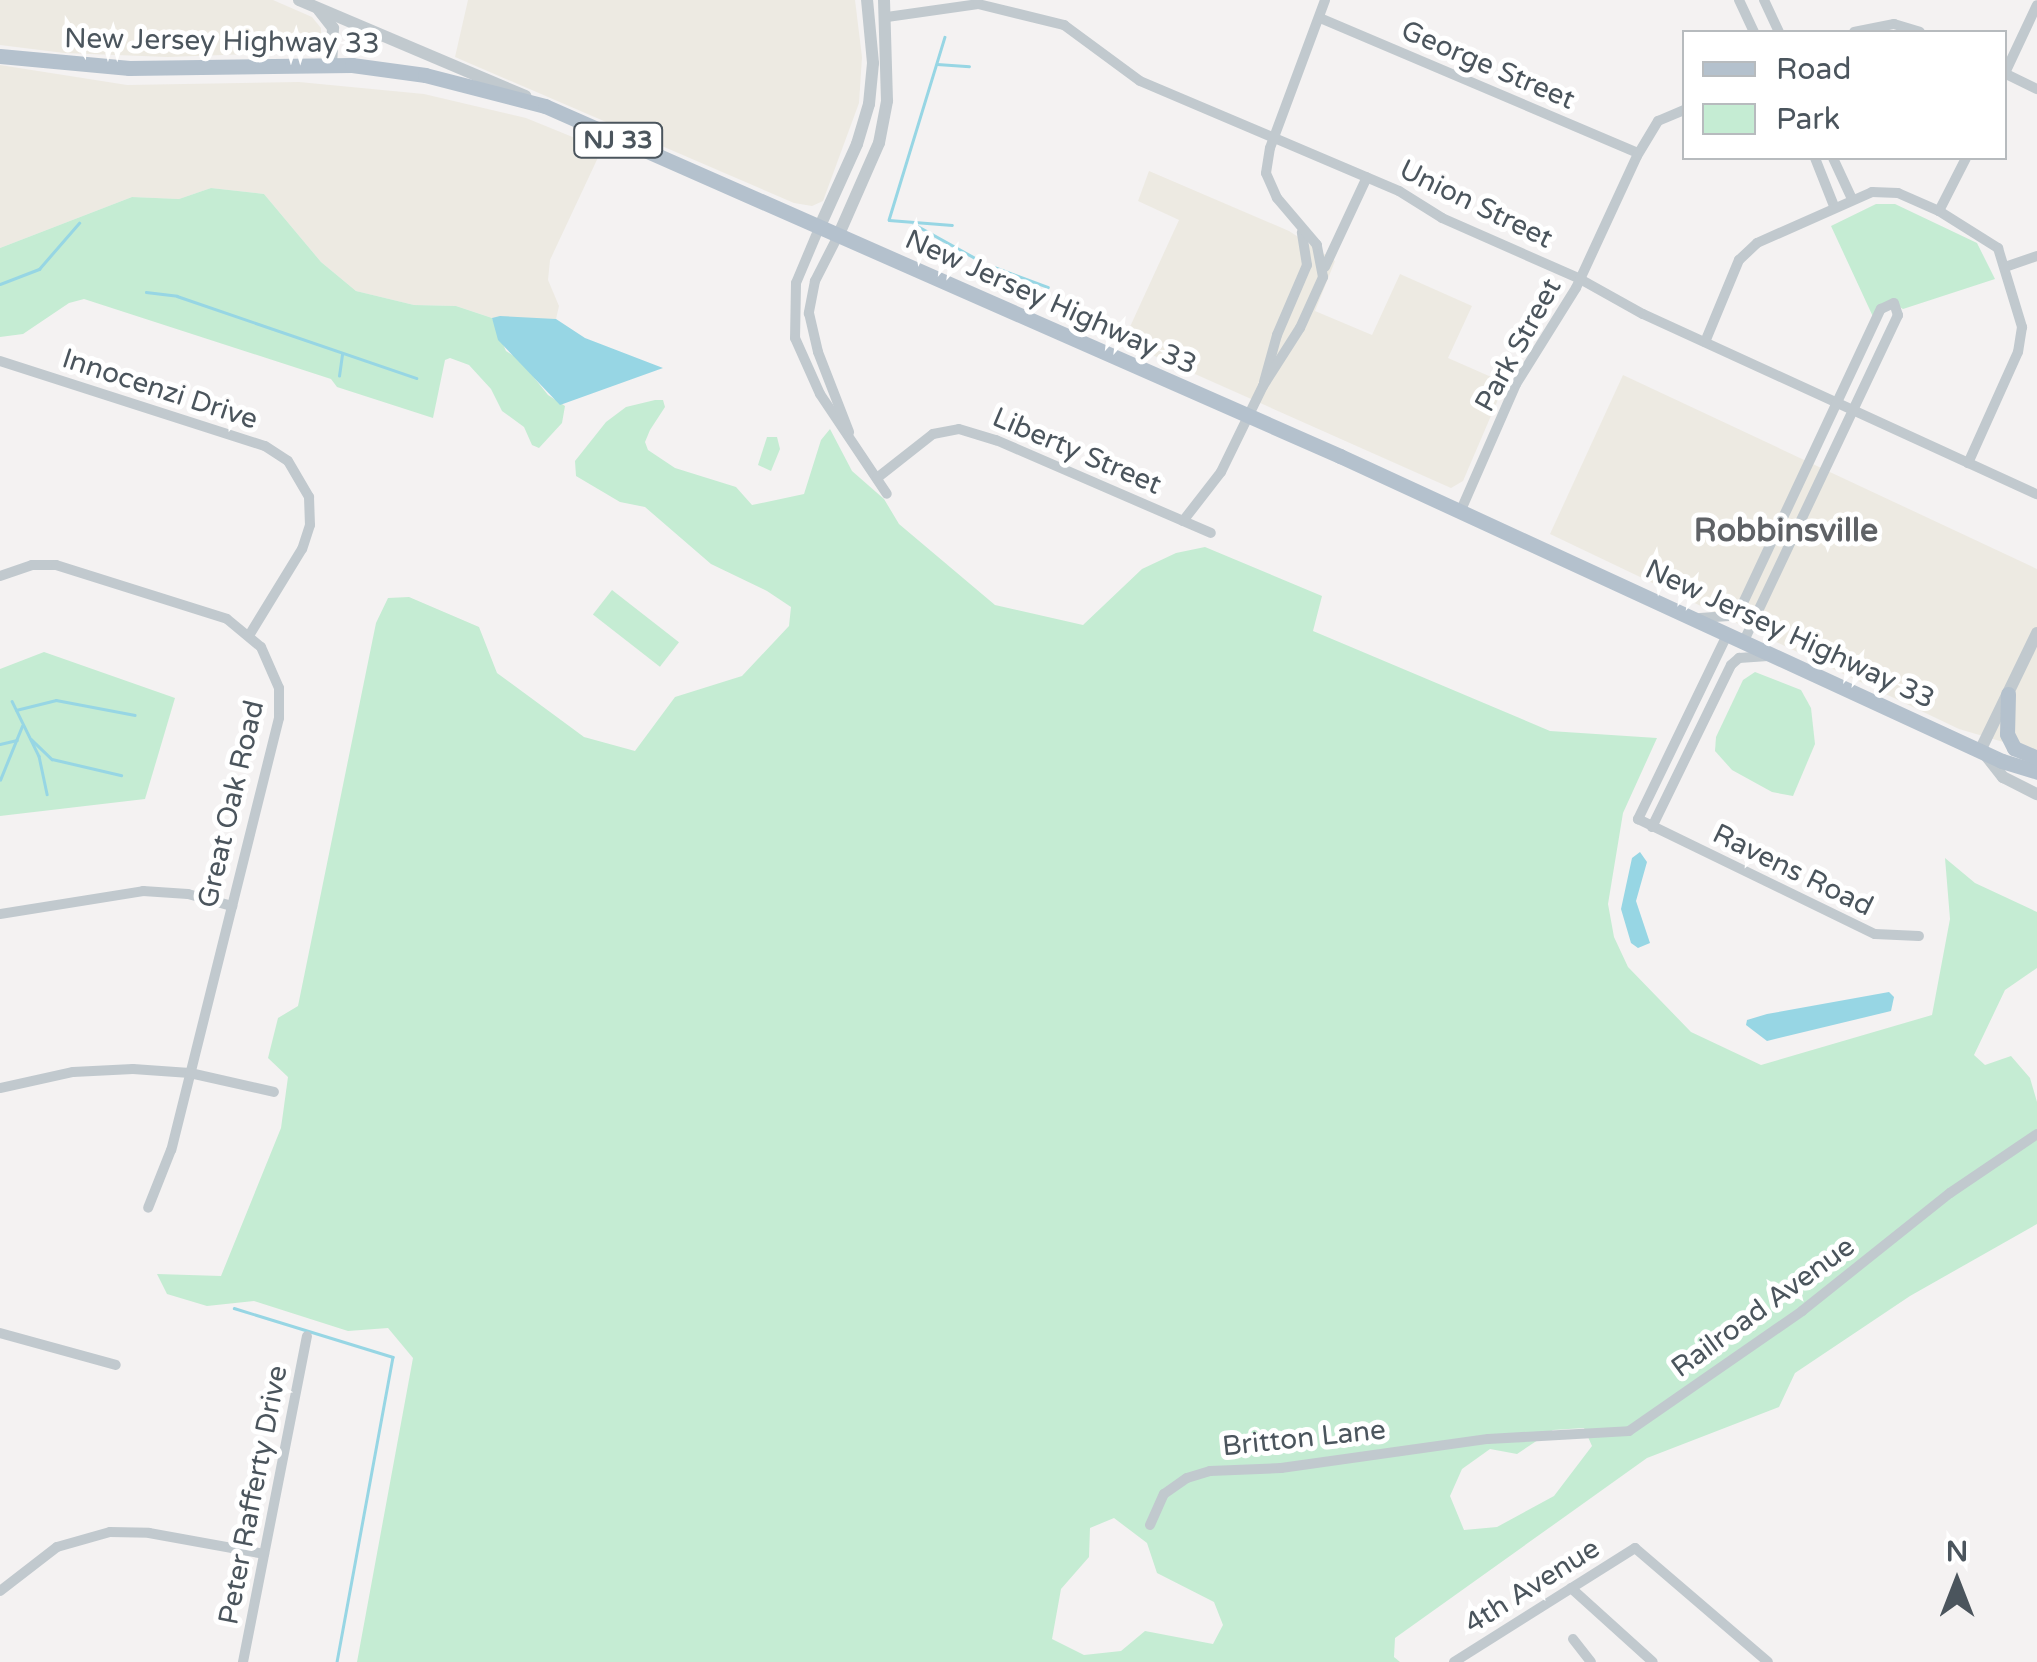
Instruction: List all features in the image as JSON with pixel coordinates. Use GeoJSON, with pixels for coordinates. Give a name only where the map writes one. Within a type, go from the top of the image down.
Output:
{"type":"FeatureCollection","features":[{"type":"Feature","properties":{"kind":"main road","name":"New Jersey Highway 33"},"geometry":{"type":"LineString","coordinates":[[0,56],[129,68],[331,64],[425,75],[546,106],[690,173],[839,234],[1461,510],[2002,762],[2035,763]]}},
{"type":"Feature","properties":{"kind":"main road"},"geometry":{"type":"LineString","coordinates":[[2008,694],[2007,734],[2014,748],[2035,763]]}},
{"type":"Feature","properties":{"kind":"street"},"geometry":{"type":"LineString","coordinates":[[299,0],[546,106]]}},
{"type":"Feature","properties":{"kind":"street"},"geometry":{"type":"LineString","coordinates":[[853,442],[818,352],[810,313],[815,281],[879,143],[887,102],[884,0]]}},
{"type":"Feature","properties":{"kind":"street"},"geometry":{"type":"LineString","coordinates":[[1264,386],[1277,336],[1307,265],[1302,232],[1268,181],[1268,155],[1325,0]]}},
{"type":"Feature","properties":{"kind":"street"},"geometry":{"type":"LineString","coordinates":[[1739,0],[1753,30]]}},
{"type":"Feature","properties":{"kind":"street"},"geometry":{"type":"LineString","coordinates":[[1764,0],[1777,30]]}},
{"type":"Feature","properties":{"kind":"street"},"geometry":{"type":"LineString","coordinates":[[868,4],[887,17]]}},
{"type":"Feature","properties":{"kind":"street"},"geometry":{"type":"LineString","coordinates":[[868,4],[872,31],[869,104],[857,144],[796,282],[792,324],[802,358],[820,394],[887,494]]}},
{"type":"Feature","properties":{"kind":"street","name":"Union Street"},"geometry":{"type":"LineString","coordinates":[[887,17],[978,4],[1064,24],[1140,81],[1367,177],[1442,218],[2037,494]]}},
{"type":"Feature","properties":{"kind":"street"},"geometry":{"type":"LineString","coordinates":[[2007,70],[2037,5]]}},
{"type":"Feature","properties":{"kind":"street"},"geometry":{"type":"LineString","coordinates":[[318,8],[333,28],[331,64]]}},
{"type":"Feature","properties":{"kind":"street"},"geometry":{"type":"LineString","coordinates":[[872,31],[887,17]]}},
{"type":"Feature","properties":{"kind":"street","name":"George Street"},"geometry":{"type":"LineString","coordinates":[[1320,18],[1638,153]]}},
{"type":"Feature","properties":{"kind":"street"},"geometry":{"type":"LineString","coordinates":[[1864,30],[1894,24],[1914,30]]}},
{"type":"Feature","properties":{"kind":"street"},"geometry":{"type":"LineString","coordinates":[[2007,75],[2037,89]]}},
{"type":"Feature","properties":{"kind":"street","name":"Park Street"},"geometry":{"type":"LineString","coordinates":[[1461,510],[1516,384],[1580,279],[1638,153],[1658,121],[1682,111]]}},
{"type":"Feature","properties":{"kind":"street"},"geometry":{"type":"LineString","coordinates":[[1816,160],[1834,206]]}},
{"type":"Feature","properties":{"kind":"street"},"geometry":{"type":"LineString","coordinates":[[1835,160],[1852,199]]}},
{"type":"Feature","properties":{"kind":"street"},"geometry":{"type":"LineString","coordinates":[[1939,211],[1965,160]]}},
{"type":"Feature","properties":{"kind":"street"},"geometry":{"type":"LineString","coordinates":[[1183,521],[1221,472],[1264,386],[1300,328],[1367,177]]}},
{"type":"Feature","properties":{"kind":"street"},"geometry":{"type":"LineString","coordinates":[[1705,342],[1746,250],[1834,206],[1886,190],[1939,211],[1987,237],[1998,248],[2022,338],[1968,463]]}},
{"type":"Feature","properties":{"kind":"street"},"geometry":{"type":"LineString","coordinates":[[1302,232],[1313,238],[1325,267]]}},
{"type":"Feature","properties":{"kind":"street"},"geometry":{"type":"LineString","coordinates":[[2004,267],[2037,256]]}},
{"type":"Feature","properties":{"kind":"street"},"geometry":{"type":"LineString","coordinates":[[1690,616],[1718,620],[1736,612],[1743,603],[1882,307],[1894,303],[1898,314],[1744,641]]}},
{"type":"Feature","properties":{"kind":"street","name":"Innocenzi Drive"},"geometry":{"type":"LineString","coordinates":[[0,361],[265,446],[288,462],[309,497],[310,526],[302,549],[250,634]]}},
{"type":"Feature","properties":{"kind":"street","name":"Liberty Street"},"geometry":{"type":"LineString","coordinates":[[877,478],[933,434],[959,429],[996,440],[1211,533]]}},
{"type":"Feature","properties":{"kind":"street"},"geometry":{"type":"LineString","coordinates":[[0,576],[32,565],[56,565],[213,613],[250,634]]}},
{"type":"Feature","properties":{"kind":"street"},"geometry":{"type":"LineString","coordinates":[[2037,632],[1981,749],[2002,777],[2037,794]]}},
{"type":"Feature","properties":{"kind":"street"},"geometry":{"type":"LineString","coordinates":[[1728,633],[1638,819],[1652,826],[1732,665],[1750,656],[1779,656]]}},
{"type":"Feature","properties":{"kind":"street","name":"Great Oak Road"},"geometry":{"type":"LineString","coordinates":[[148,1208],[171,1150],[280,704],[269,659],[250,634]]}},
{"type":"Feature","properties":{"kind":"street","name":"Ravens Road"},"geometry":{"type":"LineString","coordinates":[[1652,826],[1875,934],[1919,936]]}},
{"type":"Feature","properties":{"kind":"street"},"geometry":{"type":"LineString","coordinates":[[0,914],[143,891],[188,894],[232,906]]}},
{"type":"Feature","properties":{"kind":"street"},"geometry":{"type":"LineString","coordinates":[[0,1088],[103,1069],[190,1074],[274,1092]]}},
{"type":"Feature","properties":{"kind":"street","name":"Railroad Avenue"},"geometry":{"type":"LineString","coordinates":[[1488,1439],[1629,1431],[1802,1311],[1950,1193],[2037,1134]]}},
{"type":"Feature","properties":{"kind":"street"},"geometry":{"type":"LineString","coordinates":[[0,1334],[116,1366]]}},
{"type":"Feature","properties":{"kind":"street","name":"Peter Rafferty Drive"},"geometry":{"type":"LineString","coordinates":[[243,1662],[306,1336]]}},
{"type":"Feature","properties":{"kind":"street","name":"Britton Lane"},"geometry":{"type":"LineString","coordinates":[[1150,1525],[1164,1494],[1187,1478],[1210,1471],[1281,1468],[1488,1439]]}},
{"type":"Feature","properties":{"kind":"street"},"geometry":{"type":"LineString","coordinates":[[0,1591],[57,1547],[110,1532],[149,1533],[264,1554]]}},
{"type":"Feature","properties":{"kind":"street","name":"4th Avenue"},"geometry":{"type":"LineString","coordinates":[[1454,1662],[1634,1548],[1766,1661]]}},
{"type":"Feature","properties":{"kind":"street"},"geometry":{"type":"LineString","coordinates":[[1572,1588],[1653,1662]]}},
{"type":"Feature","properties":{"kind":"street"},"geometry":{"type":"LineString","coordinates":[[1572,1639],[1591,1662]]}},
{"type":"Feature","properties":{"kind":"shaded area"},"geometry":{"type":"Polygon","coordinates":[[[0,0],[273,0],[312,17],[321,28],[321,36],[314,49],[305,52],[168,57],[64,53],[0,45],[0,0]]]}},
{"type":"Feature","properties":{"kind":"shaded area"},"geometry":{"type":"Polygon","coordinates":[[[468,0],[855,0],[862,57],[859,103],[823,201],[812,206],[794,203],[455,57],[468,0]]]}},
{"type":"Feature","properties":{"kind":"shaded area"},"geometry":{"type":"Polygon","coordinates":[[[0,65],[127,85],[299,82],[424,94],[526,118],[602,149],[550,260],[548,280],[559,306],[556,319],[492,318],[456,306],[414,305],[356,291],[321,262],[264,194],[211,188],[179,199],[132,197],[0,248],[0,65]]]}},
{"type":"Feature","properties":{"kind":"shaded area"},"geometry":{"type":"Polygon","coordinates":[[[1149,171],[1289,231],[1335,261],[1315,311],[1372,335],[1400,274],[1472,306],[1448,358],[1505,383],[1463,481],[1451,488],[1123,342],[1179,220],[1138,201],[1149,171]]]}},
{"type":"Feature","properties":{"kind":"shaded area"},"geometry":{"type":"Polygon","coordinates":[[[1623,375],[2037,569],[2037,752],[1959,729],[1550,534],[1623,375]]]}},
{"type":"Feature","properties":{"kind":"green space"},"geometry":{"type":"Polygon","coordinates":[[[211,188],[264,194],[321,262],[356,291],[414,305],[456,306],[492,318],[506,351],[520,360],[548,395],[565,406],[562,423],[539,448],[532,445],[524,427],[502,411],[491,389],[469,365],[450,358],[445,360],[433,418],[337,387],[331,379],[84,299],[69,303],[23,334],[0,337],[0,248],[132,197],[179,199],[211,188]]]}},
{"type":"Feature","properties":{"kind":"green space"},"geometry":{"type":"Polygon","coordinates":[[[1876,204],[1895,204],[1977,243],[1995,279],[1903,309],[1893,303],[1875,321],[1831,226],[1876,204]]]}},
{"type":"Feature","properties":{"kind":"green space"},"geometry":{"type":"Polygon","coordinates":[[[663,400],[665,407],[645,442],[648,450],[675,468],[736,487],[752,505],[804,494],[821,440],[830,429],[852,471],[884,499],[899,524],[995,605],[1083,625],[1142,569],[1176,553],[1205,547],[1322,596],[1313,631],[1550,731],[1657,738],[1623,813],[1608,904],[1614,937],[1628,967],[1691,1032],[1761,1065],[1932,1015],[1950,919],[1945,858],[1975,883],[2037,912],[2037,968],[2005,990],[1974,1055],[1985,1065],[2011,1056],[2030,1078],[2037,1102],[2037,1224],[1910,1296],[1795,1373],[1779,1407],[1647,1458],[1395,1638],[1394,1657],[1400,1662],[357,1662],[413,1358],[388,1328],[348,1331],[254,1301],[207,1306],[167,1294],[157,1274],[221,1276],[281,1128],[288,1077],[268,1058],[278,1018],[298,1006],[376,623],[388,598],[409,597],[479,627],[497,673],[584,737],[635,751],[675,697],[742,676],[789,626],[791,607],[711,564],[645,507],[620,502],[576,476],[575,461],[606,422],[626,407],[663,400]],[[1584,1428],[1553,1430],[1517,1454],[1490,1449],[1462,1469],[1450,1496],[1464,1530],[1497,1527],[1554,1496],[1592,1446],[1584,1428]],[[1114,1518],[1090,1528],[1089,1557],[1061,1589],[1052,1639],[1084,1655],[1121,1651],[1145,1631],[1213,1644],[1223,1625],[1214,1602],[1157,1573],[1147,1543],[1114,1518]]]}},
{"type":"Feature","properties":{"kind":"green space"},"geometry":{"type":"Polygon","coordinates":[[[767,437],[777,437],[780,449],[771,471],[758,465],[767,437]]]}},
{"type":"Feature","properties":{"kind":"green space"},"geometry":{"type":"Polygon","coordinates":[[[612,590],[679,642],[660,667],[593,614],[612,590]]]}},
{"type":"Feature","properties":{"kind":"green space"},"geometry":{"type":"Polygon","coordinates":[[[44,652],[175,698],[145,799],[0,816],[0,669],[44,652]]]}},
{"type":"Feature","properties":{"kind":"green space"},"geometry":{"type":"Polygon","coordinates":[[[1755,672],[1801,690],[1811,708],[1815,744],[1793,796],[1772,792],[1732,770],[1715,751],[1716,737],[1743,680],[1755,672]]]}},
{"type":"Feature","properties":{"kind":"water"},"geometry":{"type":"Polygon","coordinates":[[[492,318],[556,319],[585,338],[663,368],[560,405],[498,340],[492,318]]]}},
{"type":"Feature","properties":{"kind":"water"},"geometry":{"type":"Polygon","coordinates":[[[1640,852],[1647,862],[1636,901],[1650,943],[1638,948],[1631,943],[1621,909],[1632,858],[1640,852]]]}},
{"type":"Feature","properties":{"kind":"water"},"geometry":{"type":"Polygon","coordinates":[[[1889,992],[1894,997],[1891,1011],[1767,1041],[1746,1025],[1747,1020],[1767,1014],[1889,992]]]}},
{"type":"Feature","properties":{"kind":"waterway"},"geometry":{"type":"LineString","coordinates":[[945,37],[889,220],[952,225]]}},
{"type":"Feature","properties":{"kind":"waterway"},"geometry":{"type":"LineString","coordinates":[[937,64],[969,66]]}},
{"type":"Feature","properties":{"kind":"waterway"},"geometry":{"type":"LineString","coordinates":[[0,284],[39,269],[79,223]]}},
{"type":"Feature","properties":{"kind":"waterway"},"geometry":{"type":"LineString","coordinates":[[914,224],[986,264],[1048,287]]}},
{"type":"Feature","properties":{"kind":"waterway"},"geometry":{"type":"LineString","coordinates":[[146,292],[177,296],[416,378]]}},
{"type":"Feature","properties":{"kind":"waterway"},"geometry":{"type":"LineString","coordinates":[[339,376],[342,354]]}},
{"type":"Feature","properties":{"kind":"waterway"},"geometry":{"type":"LineString","coordinates":[[16,710],[56,700],[135,715]]}},
{"type":"Feature","properties":{"kind":"waterway"},"geometry":{"type":"LineString","coordinates":[[12,701],[39,756],[47,794]]}},
{"type":"Feature","properties":{"kind":"waterway"},"geometry":{"type":"LineString","coordinates":[[0,780],[22,726]]}},
{"type":"Feature","properties":{"kind":"waterway"},"geometry":{"type":"LineString","coordinates":[[31,739],[52,759],[121,775]]}},
{"type":"Feature","properties":{"kind":"waterway"},"geometry":{"type":"LineString","coordinates":[[0,744],[17,740]]}},
{"type":"Feature","properties":{"kind":"waterway"},"geometry":{"type":"LineString","coordinates":[[234,1308],[393,1357],[337,1662]]}},
{"type":"Feature","properties":{"kind":"district","name":"Robbinsville"},"geometry":{"type":"Point","coordinates":[1786,531]}}]}
